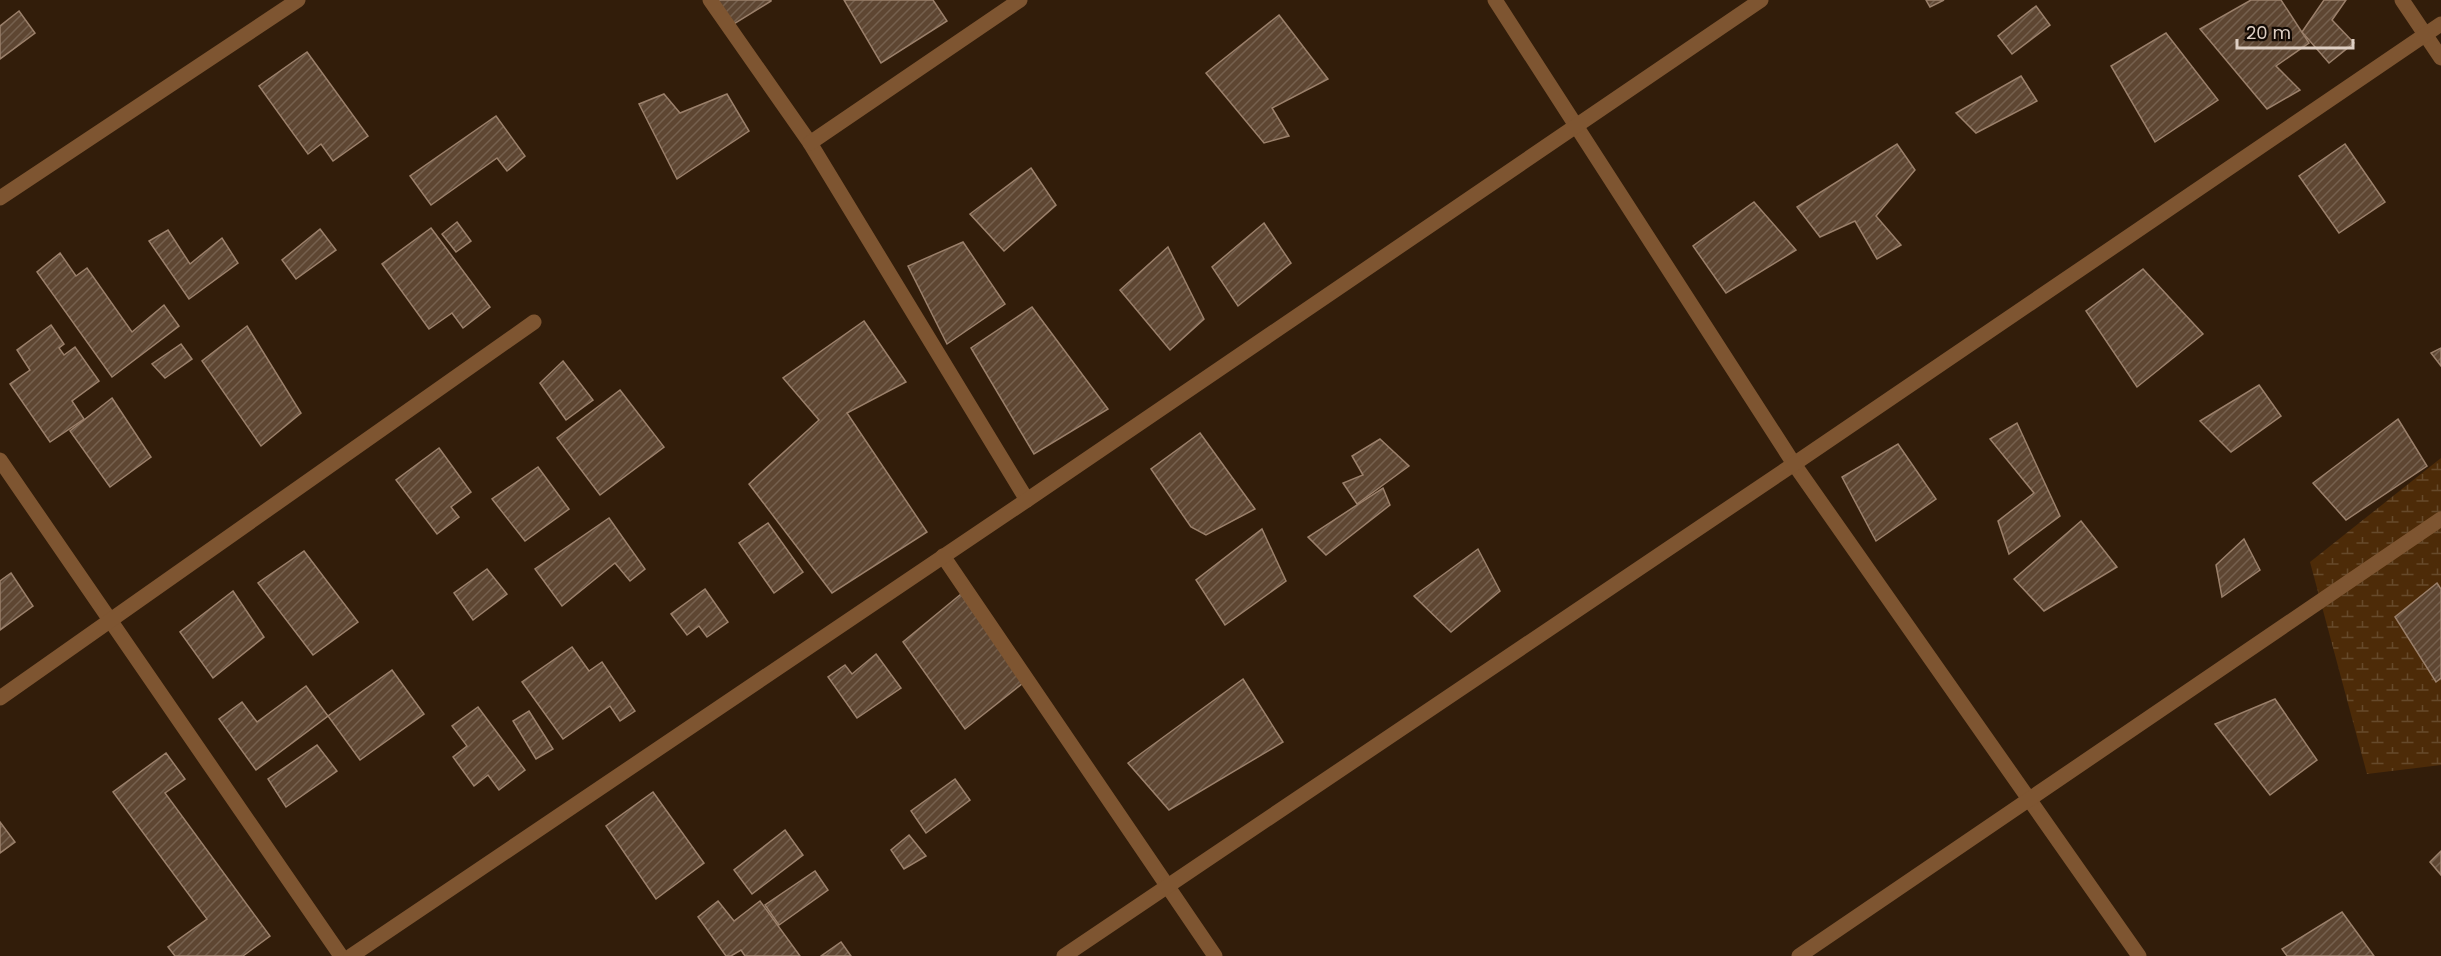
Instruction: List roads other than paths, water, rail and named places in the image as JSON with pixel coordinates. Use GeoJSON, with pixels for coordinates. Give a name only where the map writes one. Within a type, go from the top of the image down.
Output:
{"type":"FeatureCollection","features":[{"type":"Feature","properties":{"kind":"street"},"geometry":{"type":"LineString","coordinates":[[0,198],[298,0]]}},
{"type":"Feature","properties":{"kind":"street"},"geometry":{"type":"LineString","coordinates":[[710,0],[810,142],[1027,500]]}},
{"type":"Feature","properties":{"kind":"street"},"geometry":{"type":"LineString","coordinates":[[810,142],[1020,0]]}},
{"type":"Feature","properties":{"kind":"street"},"geometry":{"type":"LineString","coordinates":[[1495,0],[1794,464],[2139,956]]}},
{"type":"Feature","properties":{"kind":"street"},"geometry":{"type":"LineString","coordinates":[[351,956],[1027,500],[1761,0]]}},
{"type":"Feature","properties":{"kind":"street"},"geometry":{"type":"LineString","coordinates":[[2402,0],[2441,58]]}},
{"type":"Feature","properties":{"kind":"street"},"geometry":{"type":"LineString","coordinates":[[1064,956],[2441,24]]}},
{"type":"Feature","properties":{"kind":"street"},"geometry":{"type":"LineString","coordinates":[[0,698],[534,322]]}},
{"type":"Feature","properties":{"kind":"street"},"geometry":{"type":"LineString","coordinates":[[0,460],[341,956]]}},
{"type":"Feature","properties":{"kind":"street"},"geometry":{"type":"LineString","coordinates":[[1799,956],[2441,519]]}},
{"type":"Feature","properties":{"kind":"street"},"geometry":{"type":"LineString","coordinates":[[943,556],[1215,956]]}}]}
